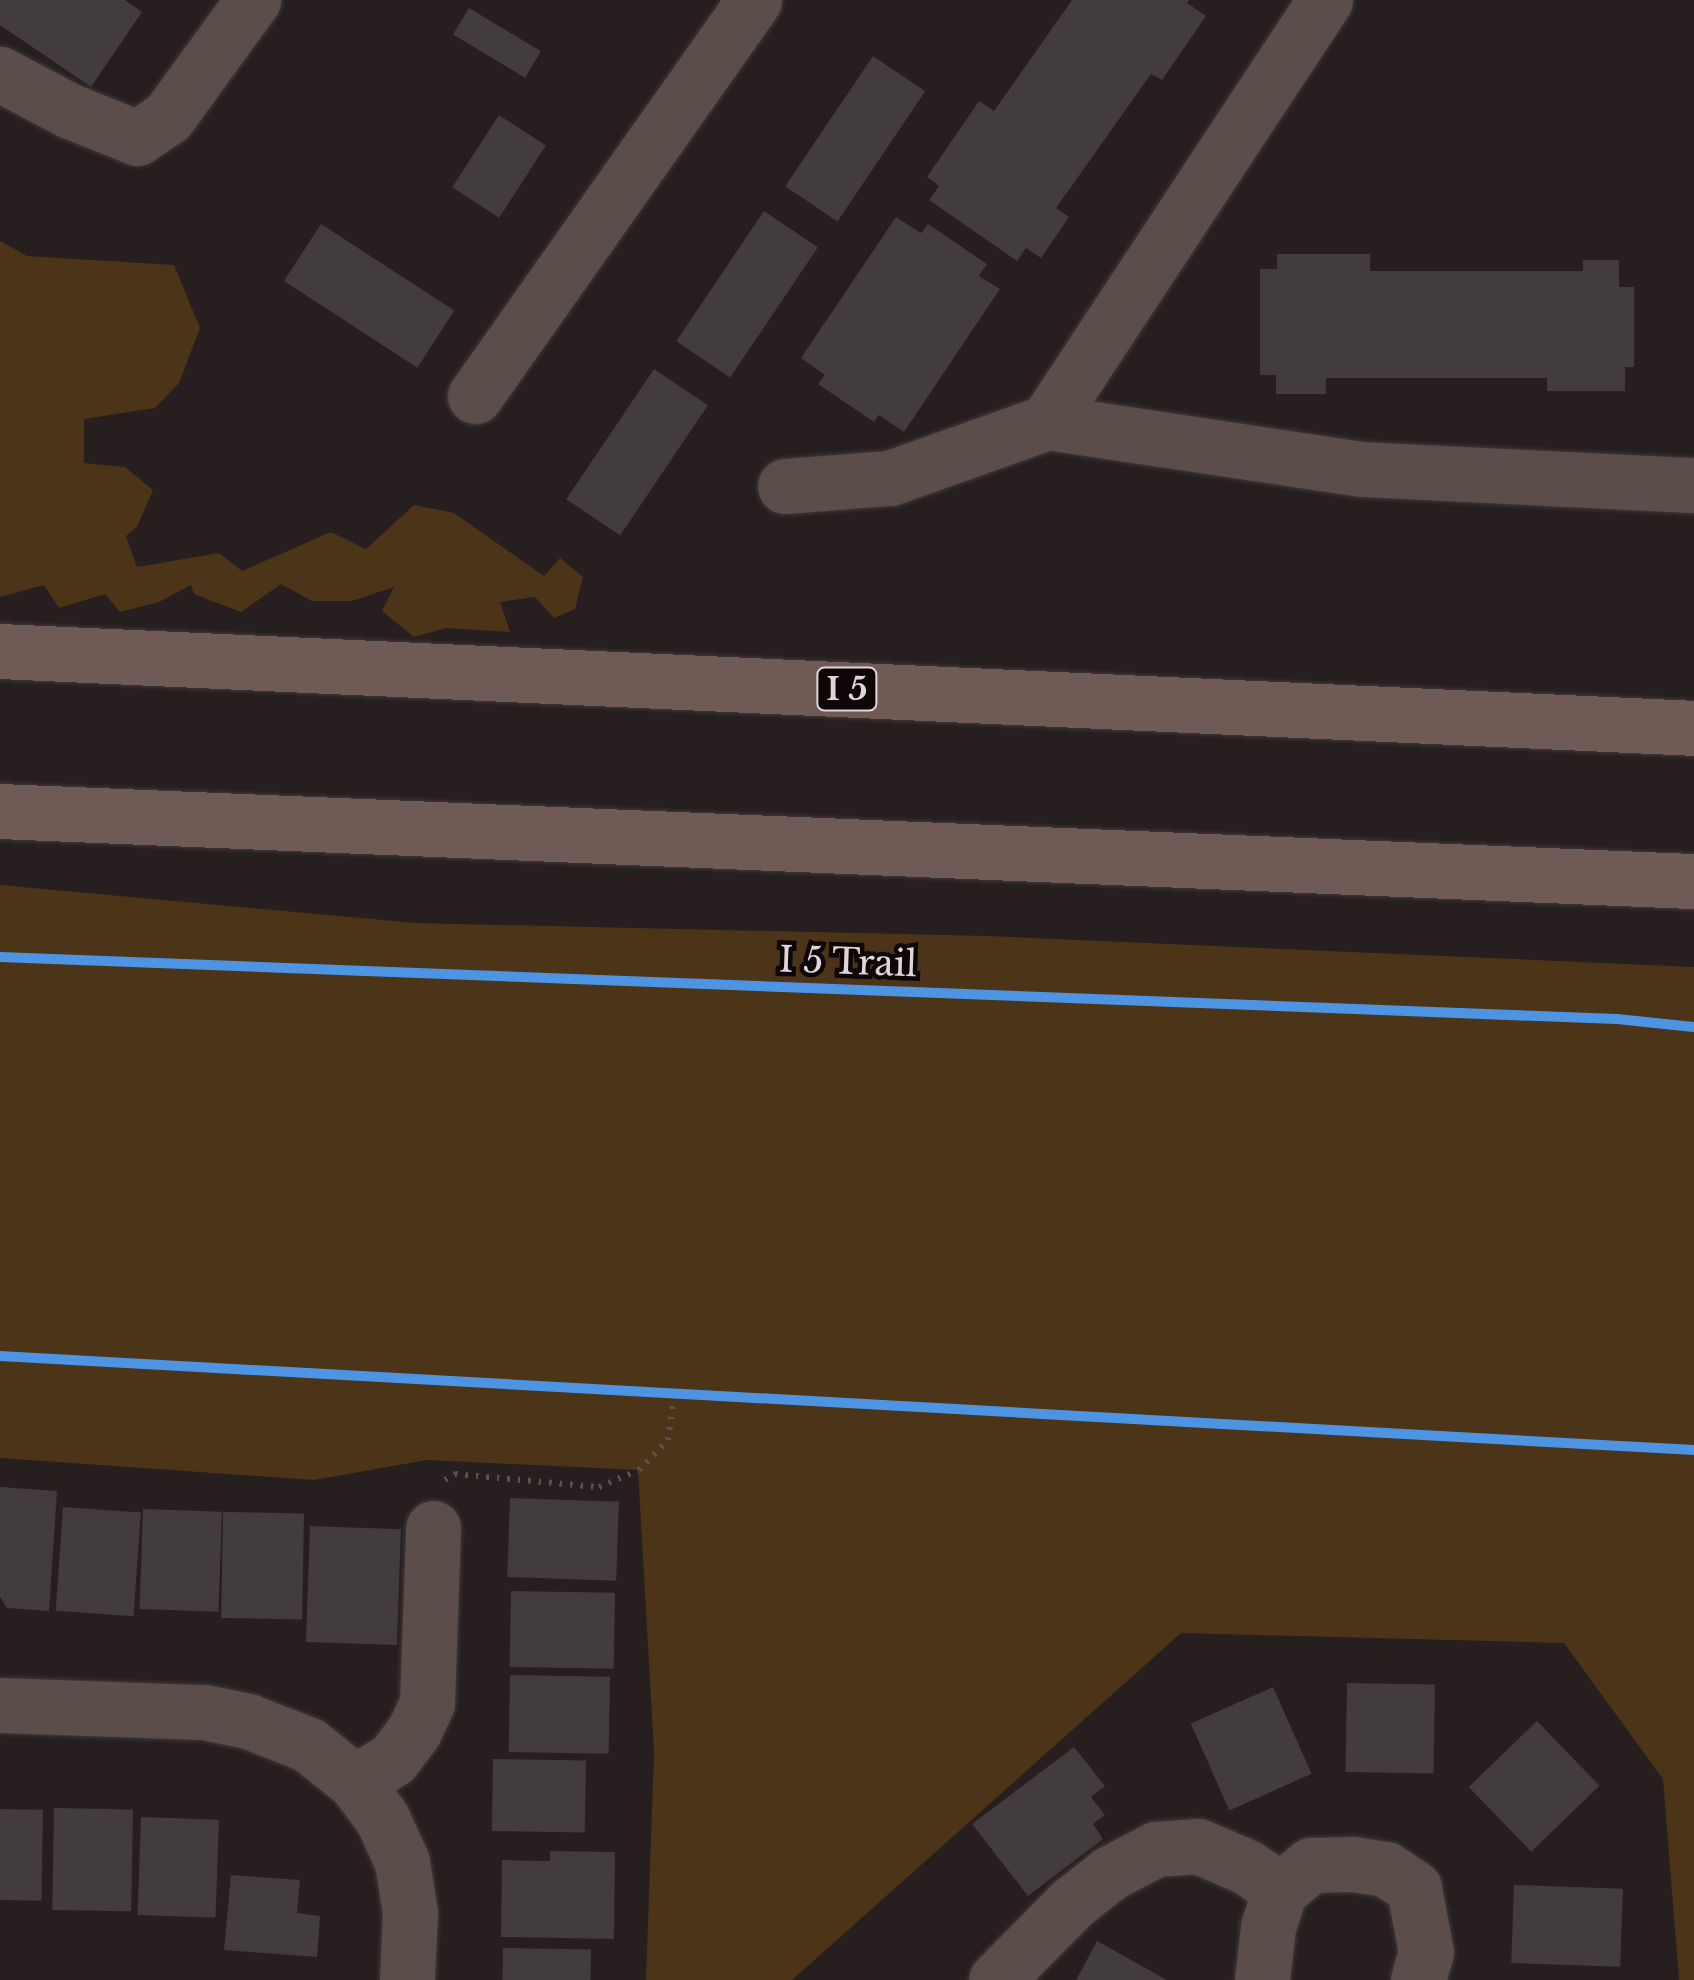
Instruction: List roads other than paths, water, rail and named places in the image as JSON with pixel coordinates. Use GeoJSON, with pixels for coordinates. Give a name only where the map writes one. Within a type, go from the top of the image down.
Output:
{"type":"FeatureCollection","features":[{"type":"Feature","properties":{"kind":"highway","name":"I 5"},"geometry":{"type":"LineString","coordinates":[[0,650],[1694,728]]}},
{"type":"Feature","properties":{"kind":"highway"},"geometry":{"type":"LineString","coordinates":[[0,810],[1694,881]]}},
{"type":"Feature","properties":{"kind":"street"},"geometry":{"type":"LineString","coordinates":[[0,74],[70,112],[137,138],[168,117],[254,0]]}},
{"type":"Feature","properties":{"kind":"street"},"geometry":{"type":"LineString","coordinates":[[475,396],[754,0]]}},
{"type":"Feature","properties":{"kind":"street"},"geometry":{"type":"LineString","coordinates":[[1047,422],[1325,0]]}},
{"type":"Feature","properties":{"kind":"street"},"geometry":{"type":"LineString","coordinates":[[785,486],[890,478],[1047,422],[1361,469],[1694,485]]}},
{"type":"Feature","properties":{"kind":"street"},"geometry":{"type":"LineString","coordinates":[[354,1782],[393,1758],[414,1732],[426,1703],[433,1528]]}},
{"type":"Feature","properties":{"kind":"street"},"geometry":{"type":"LineString","coordinates":[[0,1705],[204,1712],[248,1720],[308,1744],[354,1782],[382,1818],[402,1862],[410,1913],[408,1980]]}},
{"type":"Feature","properties":{"kind":"street"},"geometry":{"type":"LineString","coordinates":[[996,1980],[1072,1903],[1110,1873],[1156,1849],[1198,1846],[1247,1867],[1280,1890]]}},
{"type":"Feature","properties":{"kind":"street"},"geometry":{"type":"LineString","coordinates":[[1262,1980],[1268,1926],[1280,1890],[1311,1865],[1352,1864],[1386,1869],[1414,1888],[1426,1952],[1418,1980]]}}]}
